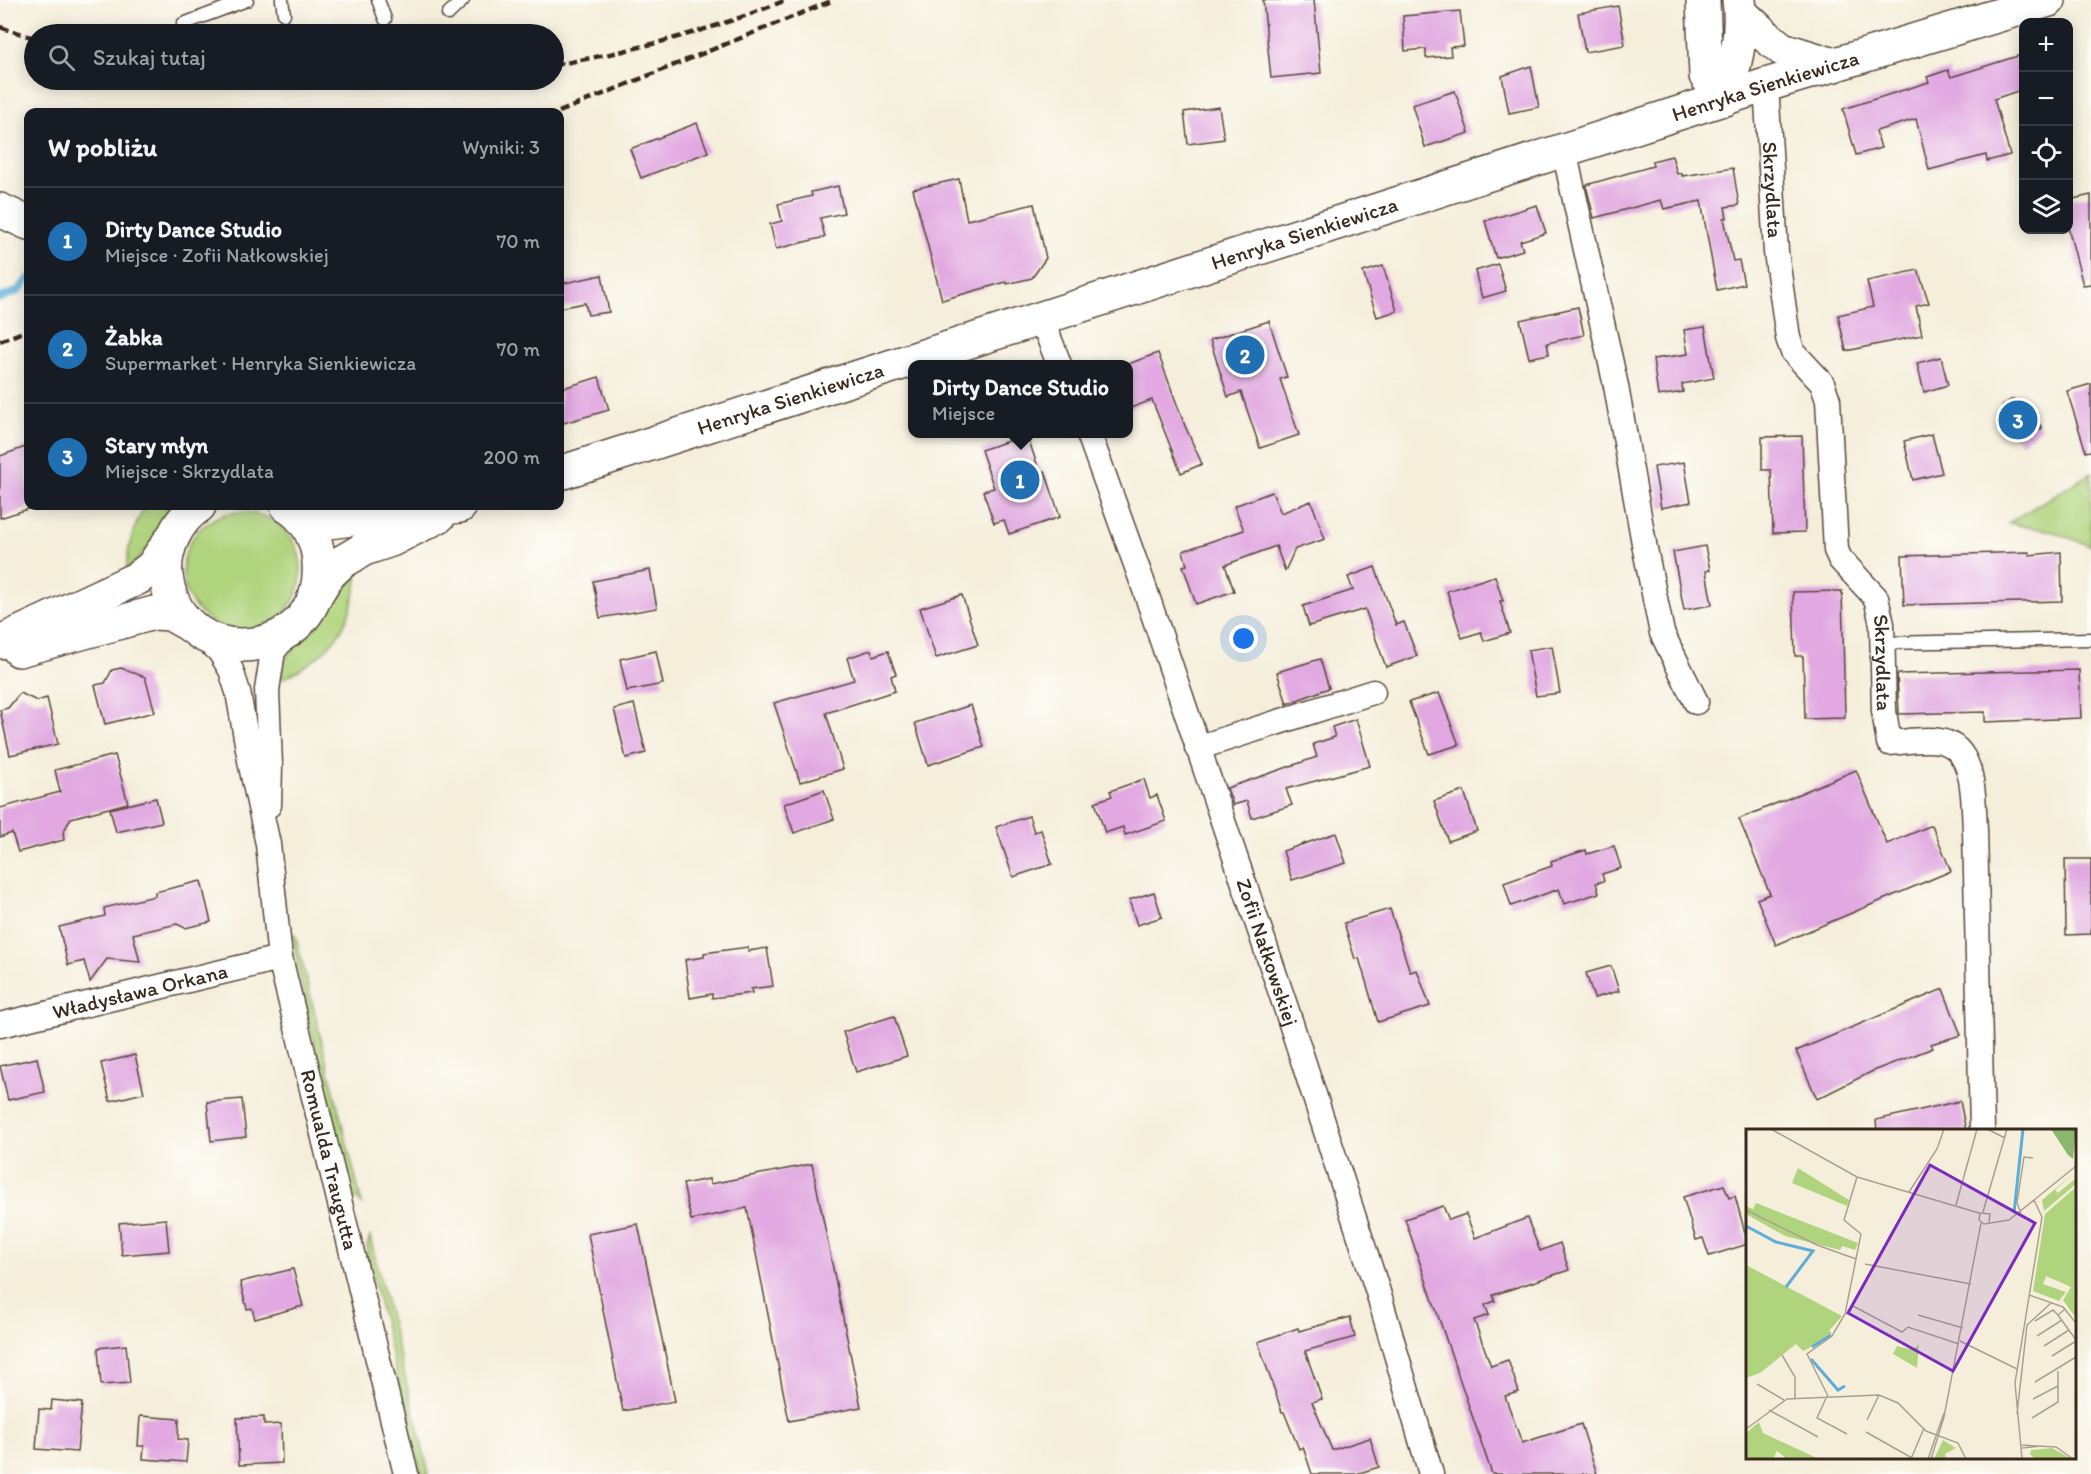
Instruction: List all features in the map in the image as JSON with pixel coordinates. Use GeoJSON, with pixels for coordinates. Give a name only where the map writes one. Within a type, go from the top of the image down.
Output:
{"type":"FeatureCollection","features":[{"type":"Feature","properties":{"kind":"street"},"geometry":{"type":"LineString","coordinates":[[1703,0],[1706,76],[1725,99]]}},
{"type":"Feature","properties":{"kind":"street","name":"Henryka Sienkiewicza"},"geometry":{"type":"LineString","coordinates":[[908,360],[1766,85],[2049,0]]}},
{"type":"Feature","properties":{"kind":"street"},"geometry":{"type":"LineString","coordinates":[[1725,99],[1738,54],[1740,6]]}},
{"type":"Feature","properties":{"kind":"street"},"geometry":{"type":"LineString","coordinates":[[1740,6],[1767,37],[1782,49],[1834,65]]}},
{"type":"Feature","properties":{"kind":"street","name":"Skrzydlata"},"geometry":{"type":"LineString","coordinates":[[1766,85],[1776,252],[1788,338],[1793,352],[1822,383],[1828,400],[1836,550],[1840,559],[1876,598],[1882,624],[1884,711],[1888,743],[1944,741],[1958,750],[1967,763],[1972,783],[1982,1129]]}},
{"type":"Feature","properties":{"kind":"street"},"geometry":{"type":"LineString","coordinates":[[1564,150],[1592,267],[1662,633],[1696,702]]}},
{"type":"Feature","properties":{"kind":"street"},"geometry":{"type":"LineString","coordinates":[[0,210],[24,221]]}},
{"type":"Feature","properties":{"kind":"street"},"geometry":{"type":"LineString","coordinates":[[1041,317],[1057,360]]}},
{"type":"Feature","properties":{"kind":"street","name":"Henryka Sienkiewicza"},"geometry":{"type":"LineString","coordinates":[[564,472],[908,360]]}},
{"type":"Feature","properties":{"kind":"street","name":"Zofii Nałkowskiej"},"geometry":{"type":"LineString","coordinates":[[1090,438],[1143,584],[1286,1008],[1378,1292],[1431,1474]]}},
{"type":"Feature","properties":{"kind":"street"},"geometry":{"type":"LineString","coordinates":[[293,510],[307,524],[317,546],[321,569],[317,593]]}},
{"type":"Feature","properties":{"kind":"street"},"geometry":{"type":"LineString","coordinates":[[295,510],[310,519],[328,522],[427,510]]}},
{"type":"Feature","properties":{"kind":"street"},"geometry":{"type":"LineString","coordinates":[[0,654],[154,613],[170,614],[222,643],[245,646],[268,642],[290,631],[306,614],[328,575],[342,562],[364,549],[391,540],[452,510]]}},
{"type":"Feature","properties":{"kind":"street"},"geometry":{"type":"LineString","coordinates":[[185,519],[167,555],[166,574],[170,593],[178,610],[197,630]]}},
{"type":"Feature","properties":{"kind":"street"},"geometry":{"type":"LineString","coordinates":[[0,642],[138,578],[152,567],[185,519]]}},
{"type":"Feature","properties":{"kind":"street","name":"Romualda Traugutta"},"geometry":{"type":"LineString","coordinates":[[197,630],[220,652],[231,670],[238,692],[268,844],[280,958],[406,1474]]}},
{"type":"Feature","properties":{"kind":"street","name":"Romualda Traugutta"},"geometry":{"type":"LineString","coordinates":[[268,844],[270,765],[267,690],[273,651],[290,631]]}},
{"type":"Feature","properties":{"kind":"street"},"geometry":{"type":"LineString","coordinates":[[1197,748],[1373,692]]}},
{"type":"Feature","properties":{"kind":"street","name":"Władysława Orkana"},"geometry":{"type":"LineString","coordinates":[[0,1025],[280,958]]}},
{"type":"Feature","properties":{"kind":"lane"},"geometry":{"type":"LineString","coordinates":[[183,24],[247,0]]}},
{"type":"Feature","properties":{"kind":"lane"},"geometry":{"type":"LineString","coordinates":[[282,0],[284,14]]}},
{"type":"Feature","properties":{"kind":"lane"},"geometry":{"type":"LineString","coordinates":[[378,0],[385,19]]}},
{"type":"Feature","properties":{"kind":"lane"},"geometry":{"type":"LineString","coordinates":[[448,14],[463,0]]}},
{"type":"Feature","properties":{"kind":"lane"},"geometry":{"type":"LineString","coordinates":[[1882,643],[2091,639]]}},
{"type":"Feature","properties":{"kind":"green space"},"geometry":{"type":"Polygon","coordinates":[[[2091,473],[2091,546],[2051,531],[2008,523],[2091,473]]]}},
{"type":"Feature","properties":{"kind":"green space"},"geometry":{"type":"Polygon","coordinates":[[[144,510],[176,510],[159,535],[126,572],[128,554],[137,521],[144,510]]]}},
{"type":"Feature","properties":{"kind":"green space"},"geometry":{"type":"Polygon","coordinates":[[[242,512],[265,517],[284,529],[296,548],[301,571],[296,594],[284,613],[265,625],[242,630],[219,625],[200,613],[188,594],[183,571],[188,548],[200,529],[219,517],[242,512]]]}},
{"type":"Feature","properties":{"kind":"green space"},"geometry":{"type":"Polygon","coordinates":[[[359,566],[350,612],[337,637],[316,658],[281,679],[285,658],[316,627],[327,609],[332,594],[359,566]]]}},
{"type":"Feature","properties":{"kind":"green space"},"geometry":{"type":"Polygon","coordinates":[[[295,934],[362,1204],[352,1194],[305,1001],[292,936],[295,934]]]}},
{"type":"Feature","properties":{"kind":"green space"},"geometry":{"type":"Polygon","coordinates":[[[370,1237],[429,1474],[421,1474],[367,1254],[370,1237]]]}},
{"type":"Feature","properties":{"kind":"building"},"geometry":{"type":"Polygon","coordinates":[[[1263,0],[1314,0],[1321,73],[1271,78],[1263,0]]]}},
{"type":"Feature","properties":{"kind":"building"},"geometry":{"type":"Polygon","coordinates":[[[1618,6],[1625,45],[1585,52],[1578,13],[1618,6]]]}},
{"type":"Feature","properties":{"kind":"building"},"geometry":{"type":"Polygon","coordinates":[[[1460,11],[1464,46],[1450,47],[1451,56],[1426,58],[1426,49],[1405,51],[1403,16],[1460,11]]]}},
{"type":"Feature","properties":{"kind":"building"},"geometry":{"type":"Polygon","coordinates":[[[2019,56],[2019,91],[1994,99],[2010,155],[1987,161],[1986,155],[1929,170],[1916,119],[1876,131],[1881,148],[1856,155],[1843,109],[1929,82],[1927,77],[1948,70],[1951,77],[2019,56]]]}},
{"type":"Feature","properties":{"kind":"building"},"geometry":{"type":"Polygon","coordinates":[[[1531,66],[1539,107],[1509,113],[1502,76],[1531,66]]]}},
{"type":"Feature","properties":{"kind":"building"},"geometry":{"type":"Polygon","coordinates":[[[1455,91],[1469,133],[1425,147],[1412,105],[1455,91]]]}},
{"type":"Feature","properties":{"kind":"building"},"geometry":{"type":"Polygon","coordinates":[[[1219,107],[1224,139],[1188,144],[1184,112],[1219,107]]]}},
{"type":"Feature","properties":{"kind":"building"},"geometry":{"type":"Polygon","coordinates":[[[697,123],[708,152],[641,178],[630,149],[697,123]]]}},
{"type":"Feature","properties":{"kind":"building"},"geometry":{"type":"Polygon","coordinates":[[[1672,156],[1677,174],[1682,173],[1682,176],[1733,168],[1739,205],[1725,207],[1727,218],[1724,218],[1733,261],[1739,260],[1744,284],[1717,290],[1701,201],[1664,209],[1661,200],[1594,218],[1586,185],[1653,166],[1652,161],[1672,156]]]}},
{"type":"Feature","properties":{"kind":"building"},"geometry":{"type":"Polygon","coordinates":[[[959,179],[967,220],[1034,204],[1046,258],[1032,278],[1007,284],[1006,282],[942,300],[913,189],[959,179]]]}},
{"type":"Feature","properties":{"kind":"building"},"geometry":{"type":"Polygon","coordinates":[[[838,186],[844,213],[820,218],[825,237],[776,249],[770,224],[782,221],[778,204],[812,196],[811,192],[838,186]]]}},
{"type":"Feature","properties":{"kind":"building"},"geometry":{"type":"Polygon","coordinates":[[[2091,195],[2091,284],[2083,285],[2070,234],[2073,234],[2073,199],[2091,195]]]}},
{"type":"Feature","properties":{"kind":"building"},"geometry":{"type":"Polygon","coordinates":[[[1537,205],[1546,233],[1520,241],[1523,250],[1496,258],[1485,221],[1537,205]]]}},
{"type":"Feature","properties":{"kind":"building"},"geometry":{"type":"Polygon","coordinates":[[[1498,264],[1506,291],[1482,298],[1475,271],[1498,264]]]}},
{"type":"Feature","properties":{"kind":"building"},"geometry":{"type":"Polygon","coordinates":[[[1383,266],[1397,311],[1377,317],[1363,272],[1383,266]]]}},
{"type":"Feature","properties":{"kind":"building"},"geometry":{"type":"Polygon","coordinates":[[[1918,270],[1929,303],[1916,306],[1922,335],[1846,351],[1838,315],[1873,307],[1867,281],[1918,270]]]}},
{"type":"Feature","properties":{"kind":"building"},"geometry":{"type":"Polygon","coordinates":[[[602,275],[609,312],[588,315],[585,303],[564,307],[564,283],[602,275]]]}},
{"type":"Feature","properties":{"kind":"building"},"geometry":{"type":"Polygon","coordinates":[[[1578,307],[1584,335],[1547,343],[1549,354],[1529,358],[1520,320],[1578,307]]]}},
{"type":"Feature","properties":{"kind":"building"},"geometry":{"type":"Polygon","coordinates":[[[1269,321],[1287,377],[1280,379],[1299,435],[1260,448],[1241,392],[1228,397],[1210,340],[1269,321]]]}},
{"type":"Feature","properties":{"kind":"building"},"geometry":{"type":"Polygon","coordinates":[[[1705,327],[1714,378],[1682,384],[1683,392],[1658,396],[1653,359],[1688,354],[1684,330],[1705,327]]]}},
{"type":"Feature","properties":{"kind":"building"},"geometry":{"type":"Polygon","coordinates":[[[1158,353],[1185,426],[1202,464],[1181,473],[1152,400],[1133,407],[1133,362],[1158,353]]]}},
{"type":"Feature","properties":{"kind":"building"},"geometry":{"type":"Polygon","coordinates":[[[1941,357],[1948,385],[1924,392],[1917,363],[1941,357]]]}},
{"type":"Feature","properties":{"kind":"building"},"geometry":{"type":"Polygon","coordinates":[[[599,377],[609,410],[564,423],[564,388],[599,377]]]}},
{"type":"Feature","properties":{"kind":"building"},"geometry":{"type":"Polygon","coordinates":[[[2091,384],[2091,451],[2086,452],[2067,391],[2091,384]]]}},
{"type":"Feature","properties":{"kind":"building"},"geometry":{"type":"Polygon","coordinates":[[[2011,400],[2022,401],[2042,428],[2021,443],[2002,417],[2002,406],[2011,400]]]}},
{"type":"Feature","properties":{"kind":"building"},"geometry":{"type":"Polygon","coordinates":[[[1932,434],[1942,473],[1913,480],[1904,441],[1932,434]]]}},
{"type":"Feature","properties":{"kind":"building"},"geometry":{"type":"Polygon","coordinates":[[[1802,436],[1805,532],[1773,533],[1771,470],[1762,470],[1762,437],[1802,436]]]}},
{"type":"Feature","properties":{"kind":"building"},"geometry":{"type":"Polygon","coordinates":[[[1018,438],[1028,438],[1040,473],[1045,471],[1060,517],[1009,534],[1004,520],[994,523],[983,491],[994,488],[981,450],[1018,438]]]}},
{"type":"Feature","properties":{"kind":"building"},"geometry":{"type":"Polygon","coordinates":[[[24,447],[25,510],[0,518],[0,456],[24,447]]]}},
{"type":"Feature","properties":{"kind":"building"},"geometry":{"type":"Polygon","coordinates":[[[1684,462],[1691,502],[1661,508],[1654,467],[1684,462]]]}},
{"type":"Feature","properties":{"kind":"building"},"geometry":{"type":"Polygon","coordinates":[[[1272,492],[1281,513],[1311,501],[1325,539],[1295,549],[1285,571],[1276,546],[1225,565],[1234,591],[1196,604],[1183,566],[1187,565],[1183,551],[1244,530],[1234,506],[1272,492]]]}},
{"type":"Feature","properties":{"kind":"building"},"geometry":{"type":"Polygon","coordinates":[[[1705,546],[1710,570],[1706,571],[1712,605],[1684,610],[1673,552],[1705,546]]]}},
{"type":"Feature","properties":{"kind":"building"},"geometry":{"type":"Polygon","coordinates":[[[2029,552],[2029,555],[2061,552],[2062,601],[1904,605],[1902,556],[2029,552]]]}},
{"type":"Feature","properties":{"kind":"building"},"geometry":{"type":"Polygon","coordinates":[[[1375,567],[1396,625],[1404,622],[1417,656],[1386,667],[1365,609],[1309,626],[1303,606],[1353,590],[1348,577],[1375,567]]]}},
{"type":"Feature","properties":{"kind":"building"},"geometry":{"type":"Polygon","coordinates":[[[650,570],[657,608],[600,618],[593,581],[650,570]]]}},
{"type":"Feature","properties":{"kind":"building"},"geometry":{"type":"Polygon","coordinates":[[[1495,576],[1510,633],[1484,641],[1481,632],[1462,638],[1447,591],[1495,576]]]}},
{"type":"Feature","properties":{"kind":"building"},"geometry":{"type":"Polygon","coordinates":[[[1842,591],[1845,718],[1805,719],[1803,656],[1795,656],[1793,592],[1842,591]]]}},
{"type":"Feature","properties":{"kind":"building"},"geometry":{"type":"Polygon","coordinates":[[[962,595],[978,645],[936,658],[920,608],[962,595]]]}},
{"type":"Feature","properties":{"kind":"building"},"geometry":{"type":"Polygon","coordinates":[[[1552,646],[1560,693],[1536,696],[1528,650],[1552,646]]]}},
{"type":"Feature","properties":{"kind":"building"},"geometry":{"type":"Polygon","coordinates":[[[871,650],[873,656],[888,651],[896,674],[891,676],[895,691],[826,713],[843,769],[800,782],[774,703],[854,680],[847,658],[871,650]]]}},
{"type":"Feature","properties":{"kind":"building"},"geometry":{"type":"Polygon","coordinates":[[[656,651],[663,684],[627,691],[620,659],[656,651]]]}},
{"type":"Feature","properties":{"kind":"building"},"geometry":{"type":"Polygon","coordinates":[[[1320,659],[1329,688],[1287,704],[1277,672],[1320,659]]]}},
{"type":"Feature","properties":{"kind":"building"},"geometry":{"type":"Polygon","coordinates":[[[121,668],[145,677],[155,712],[105,724],[95,685],[105,683],[112,670],[121,668]]]}},
{"type":"Feature","properties":{"kind":"building"},"geometry":{"type":"Polygon","coordinates":[[[2079,670],[2081,718],[1985,722],[1985,712],[1899,714],[1897,674],[2079,670]]]}},
{"type":"Feature","properties":{"kind":"building"},"geometry":{"type":"Polygon","coordinates":[[[20,693],[37,701],[47,698],[58,744],[10,755],[0,710],[8,708],[20,693]]]}},
{"type":"Feature","properties":{"kind":"building"},"geometry":{"type":"Polygon","coordinates":[[[1439,693],[1459,745],[1429,754],[1409,702],[1439,693]]]}},
{"type":"Feature","properties":{"kind":"building"},"geometry":{"type":"Polygon","coordinates":[[[634,704],[646,753],[626,758],[614,709],[634,704]]]}},
{"type":"Feature","properties":{"kind":"building"},"geometry":{"type":"Polygon","coordinates":[[[971,705],[984,747],[928,765],[915,723],[971,705]]]}},
{"type":"Feature","properties":{"kind":"building"},"geometry":{"type":"Polygon","coordinates":[[[1356,719],[1370,766],[1286,789],[1292,805],[1252,818],[1247,801],[1233,805],[1227,788],[1317,757],[1313,744],[1335,737],[1332,727],[1356,719]]]}},
{"type":"Feature","properties":{"kind":"building"},"geometry":{"type":"Polygon","coordinates":[[[115,755],[128,803],[71,818],[63,833],[64,840],[18,852],[12,833],[0,837],[0,808],[60,792],[55,770],[115,755]]]}},
{"type":"Feature","properties":{"kind":"building"},"geometry":{"type":"Polygon","coordinates":[[[1856,770],[1887,844],[1932,825],[1951,871],[1776,945],[1757,899],[1770,894],[1739,819],[1856,770]]]}},
{"type":"Feature","properties":{"kind":"building"},"geometry":{"type":"Polygon","coordinates":[[[1144,779],[1150,798],[1157,795],[1166,821],[1125,835],[1123,827],[1105,833],[1095,802],[1112,796],[1110,791],[1144,779]]]}},
{"type":"Feature","properties":{"kind":"building"},"geometry":{"type":"Polygon","coordinates":[[[824,790],[834,819],[794,833],[784,804],[824,790]]]}},
{"type":"Feature","properties":{"kind":"building"},"geometry":{"type":"Polygon","coordinates":[[[1464,791],[1477,831],[1448,841],[1434,801],[1464,791]]]}},
{"type":"Feature","properties":{"kind":"building"},"geometry":{"type":"Polygon","coordinates":[[[156,798],[162,822],[116,832],[110,809],[156,798]]]}},
{"type":"Feature","properties":{"kind":"building"},"geometry":{"type":"Polygon","coordinates":[[[1029,816],[1034,832],[1041,830],[1052,864],[1013,877],[996,827],[1029,816]]]}},
{"type":"Feature","properties":{"kind":"building"},"geometry":{"type":"Polygon","coordinates":[[[1336,833],[1346,863],[1292,880],[1283,851],[1336,833]]]}},
{"type":"Feature","properties":{"kind":"building"},"geometry":{"type":"Polygon","coordinates":[[[1614,846],[1621,868],[1602,874],[1604,881],[1596,883],[1599,893],[1564,904],[1559,889],[1511,906],[1504,883],[1552,866],[1551,861],[1586,850],[1587,854],[1614,846]]]}},
{"type":"Feature","properties":{"kind":"building"},"geometry":{"type":"Polygon","coordinates":[[[2065,859],[2091,859],[2091,934],[2066,935],[2065,859]]]}},
{"type":"Feature","properties":{"kind":"building"},"geometry":{"type":"Polygon","coordinates":[[[201,881],[211,922],[185,928],[177,924],[133,934],[140,962],[107,959],[90,982],[84,961],[68,965],[59,927],[105,916],[104,908],[155,896],[155,892],[201,881]]]}},
{"type":"Feature","properties":{"kind":"building"},"geometry":{"type":"Polygon","coordinates":[[[1154,892],[1162,917],[1137,925],[1129,900],[1154,892]]]}},
{"type":"Feature","properties":{"kind":"building"},"geometry":{"type":"Polygon","coordinates":[[[1390,909],[1410,972],[1417,970],[1430,1006],[1378,1022],[1359,958],[1355,959],[1344,923],[1390,909]]]}},
{"type":"Feature","properties":{"kind":"building"},"geometry":{"type":"Polygon","coordinates":[[[748,947],[748,951],[767,948],[773,986],[751,989],[752,993],[712,998],[712,994],[690,998],[685,960],[704,957],[704,953],[748,947]]]}},
{"type":"Feature","properties":{"kind":"building"},"geometry":{"type":"Polygon","coordinates":[[[1611,966],[1619,991],[1594,998],[1586,973],[1611,966]]]}},
{"type":"Feature","properties":{"kind":"building"},"geometry":{"type":"Polygon","coordinates":[[[1943,989],[1961,1035],[1931,1044],[1933,1048],[1875,1070],[1817,1099],[1796,1051],[1943,989]]]}},
{"type":"Feature","properties":{"kind":"building"},"geometry":{"type":"Polygon","coordinates":[[[894,1016],[907,1056],[856,1072],[843,1032],[894,1016]]]}},
{"type":"Feature","properties":{"kind":"building"},"geometry":{"type":"Polygon","coordinates":[[[135,1055],[144,1093],[110,1101],[101,1063],[135,1055]]]}},
{"type":"Feature","properties":{"kind":"building"},"geometry":{"type":"Polygon","coordinates":[[[37,1058],[45,1092],[8,1100],[0,1066],[37,1058]]]}},
{"type":"Feature","properties":{"kind":"building"},"geometry":{"type":"Polygon","coordinates":[[[242,1099],[246,1137],[211,1141],[207,1102],[242,1099]]]}},
{"type":"Feature","properties":{"kind":"building"},"geometry":{"type":"Polygon","coordinates":[[[1960,1101],[1966,1129],[1877,1129],[1876,1120],[1960,1101]]]}},
{"type":"Feature","properties":{"kind":"building"},"geometry":{"type":"Polygon","coordinates":[[[812,1164],[861,1407],[789,1421],[747,1208],[691,1220],[683,1184],[709,1179],[710,1184],[812,1164]]]}},
{"type":"Feature","properties":{"kind":"building"},"geometry":{"type":"Polygon","coordinates":[[[1724,1185],[1729,1198],[1735,1196],[1746,1245],[1709,1256],[1703,1238],[1696,1240],[1683,1197],[1724,1185]]]}},
{"type":"Feature","properties":{"kind":"building"},"geometry":{"type":"Polygon","coordinates":[[[1443,1206],[1449,1220],[1466,1214],[1475,1238],[1527,1218],[1540,1251],[1560,1243],[1569,1270],[1493,1295],[1495,1301],[1485,1305],[1489,1315],[1474,1320],[1491,1366],[1508,1360],[1519,1392],[1505,1396],[1522,1443],[1581,1424],[1597,1474],[1492,1474],[1405,1219],[1443,1206]]]}},
{"type":"Feature","properties":{"kind":"building"},"geometry":{"type":"Polygon","coordinates":[[[166,1219],[169,1251],[122,1255],[119,1223],[166,1219]]]}},
{"type":"Feature","properties":{"kind":"building"},"geometry":{"type":"Polygon","coordinates":[[[638,1224],[675,1401],[623,1411],[588,1234],[638,1224]]]}},
{"type":"Feature","properties":{"kind":"building"},"geometry":{"type":"Polygon","coordinates":[[[293,1269],[303,1306],[255,1319],[252,1308],[247,1309],[240,1282],[293,1269]]]}},
{"type":"Feature","properties":{"kind":"building"},"geometry":{"type":"Polygon","coordinates":[[[1350,1317],[1355,1337],[1305,1351],[1322,1399],[1312,1402],[1332,1450],[1370,1438],[1379,1467],[1356,1474],[1312,1474],[1303,1447],[1299,1449],[1284,1412],[1282,1412],[1258,1342],[1298,1328],[1299,1331],[1350,1317]]]}},
{"type":"Feature","properties":{"kind":"building"},"geometry":{"type":"Polygon","coordinates":[[[126,1345],[130,1383],[101,1385],[98,1348],[126,1345]]]}},
{"type":"Feature","properties":{"kind":"building"},"geometry":{"type":"Polygon","coordinates":[[[52,1400],[82,1403],[77,1452],[36,1449],[39,1409],[51,1410],[52,1400]]]}},
{"type":"Feature","properties":{"kind":"building"},"geometry":{"type":"Polygon","coordinates":[[[140,1416],[179,1419],[178,1439],[188,1440],[186,1462],[143,1459],[144,1446],[138,1446],[140,1416]]]}},
{"type":"Feature","properties":{"kind":"building"},"geometry":{"type":"Polygon","coordinates":[[[264,1417],[264,1425],[281,1424],[282,1463],[239,1465],[237,1418],[264,1417]]]}},
{"type":"Feature","properties":{"kind":"waterway"},"geometry":{"type":"LineString","coordinates":[[0,298],[18,291],[24,284]]}},
{"type":"Feature","properties":{"kind":"railway"},"geometry":{"type":"LineString","coordinates":[[564,63],[672,39],[786,0]]}},
{"type":"Feature","properties":{"kind":"railway"},"geometry":{"type":"LineString","coordinates":[[564,110],[834,0]]}},
{"type":"Feature","properties":{"kind":"railway"},"geometry":{"type":"LineString","coordinates":[[0,27],[24,35]]}},
{"type":"Feature","properties":{"kind":"railway"},"geometry":{"type":"LineString","coordinates":[[0,341],[24,332]]}},
{"type":"Feature","properties":{"kind":"place","name":"Żabka"},"geometry":{"type":"Point","coordinates":[1245,355]}},
{"type":"Feature","properties":{"kind":"place","name":"Stary młyn"},"geometry":{"type":"Point","coordinates":[2018,420]}},
{"type":"Feature","properties":{"kind":"place","name":"Dirty Dance Studio"},"geometry":{"type":"Point","coordinates":[1020,480]}}]}
